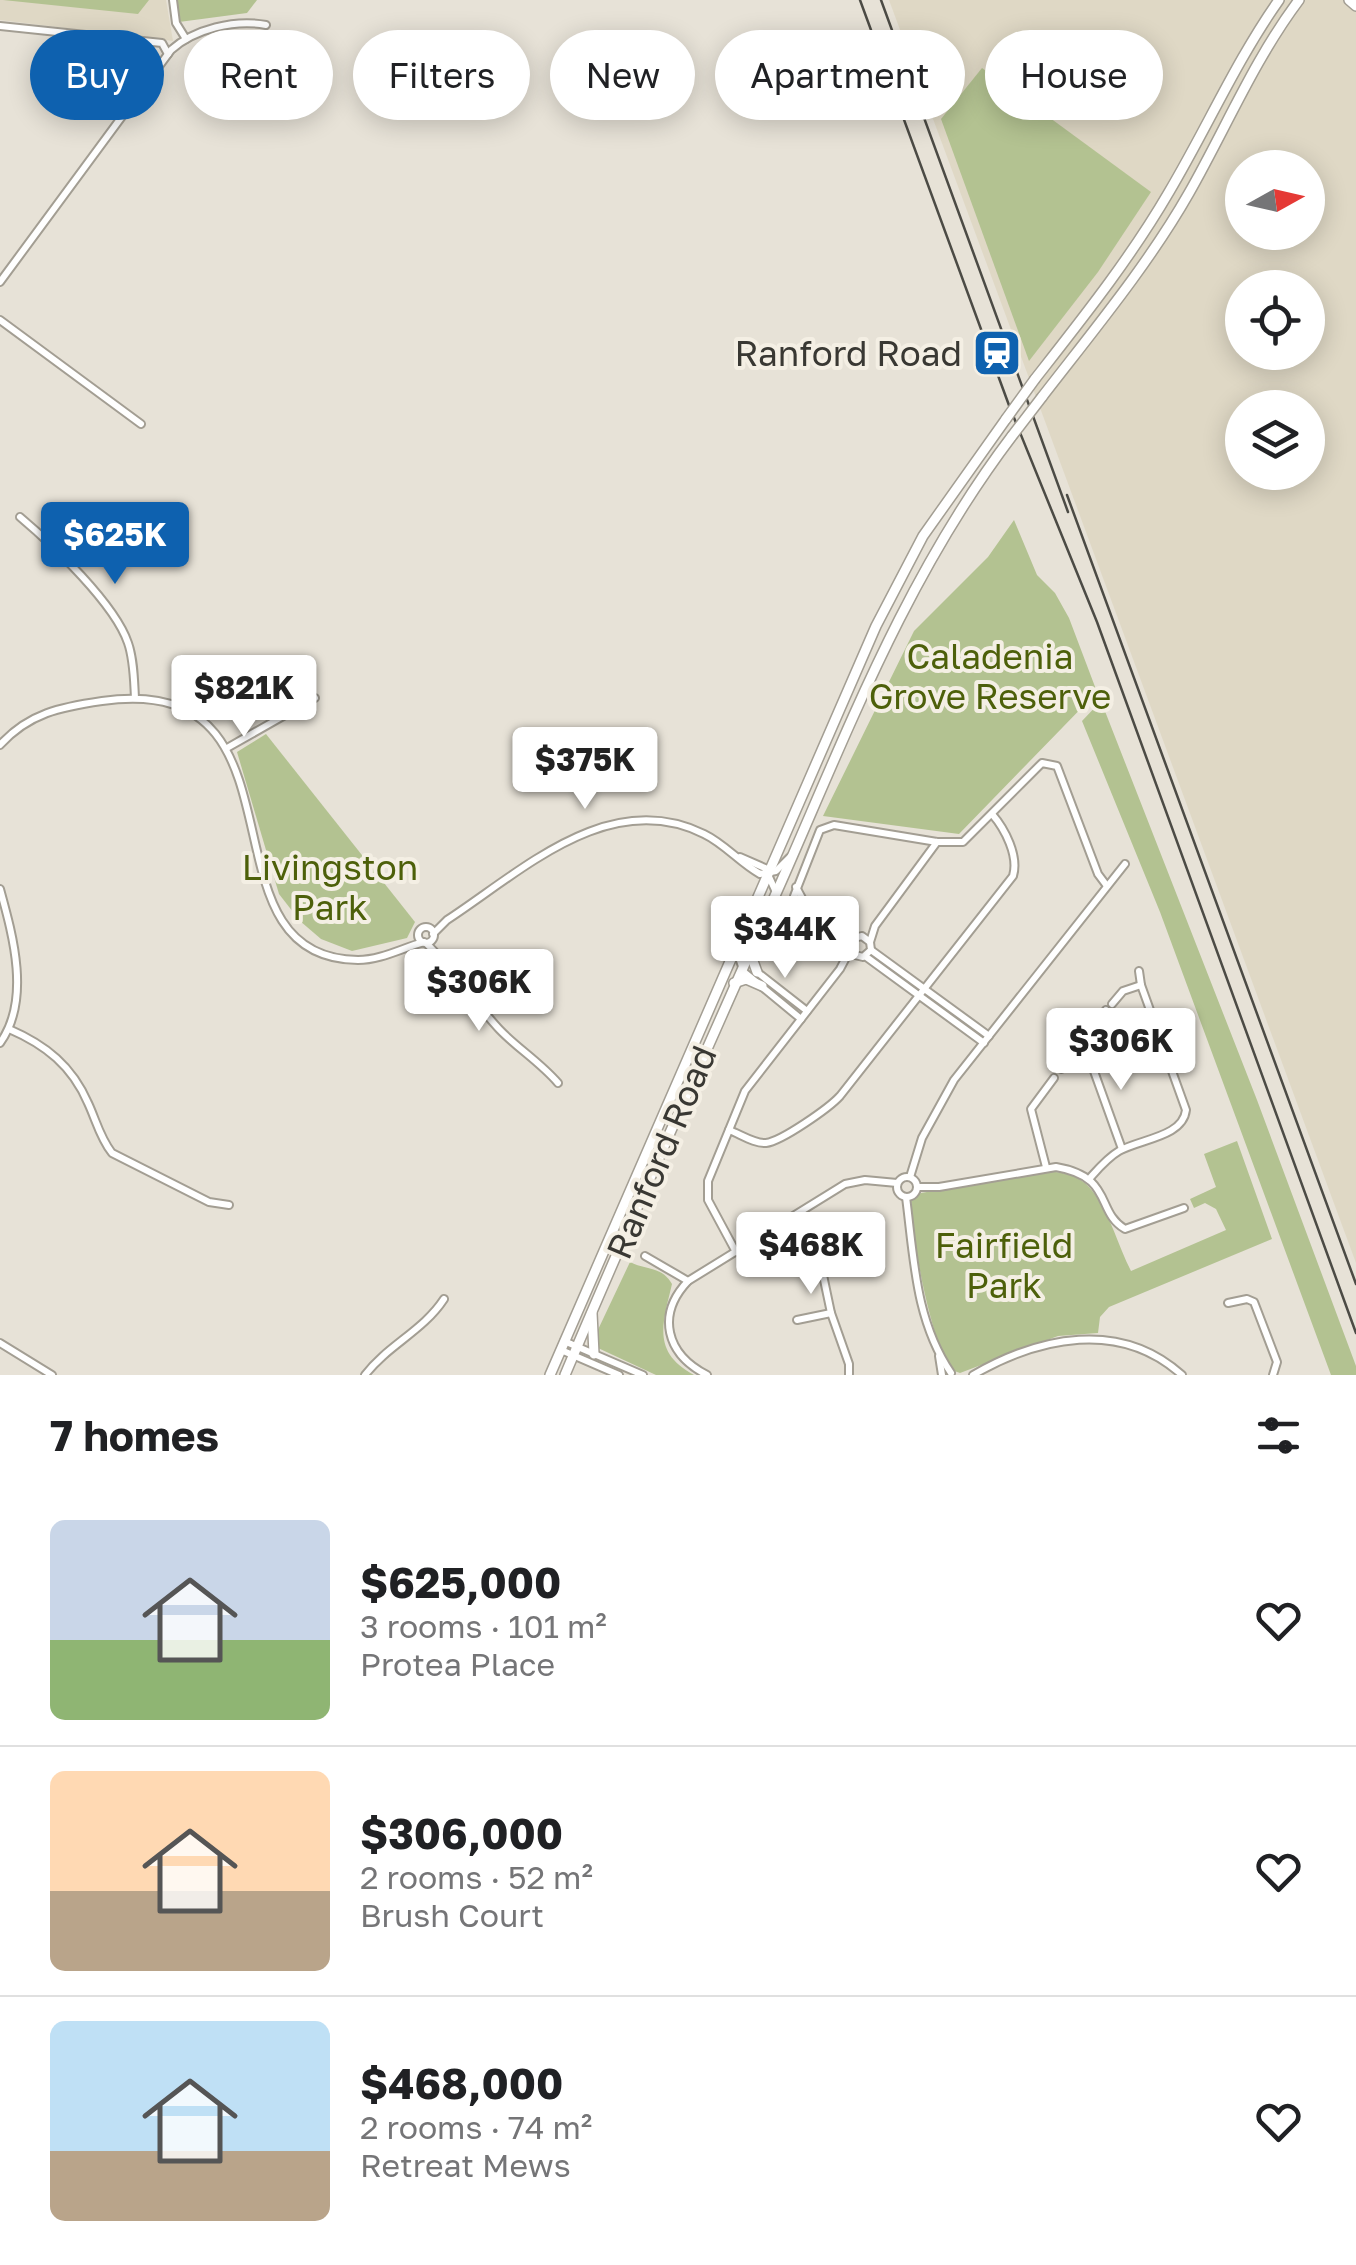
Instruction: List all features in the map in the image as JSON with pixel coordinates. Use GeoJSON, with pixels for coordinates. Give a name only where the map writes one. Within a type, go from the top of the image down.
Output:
{"type":"FeatureCollection","features":[{"type":"Feature","properties":{"kind":"main road","name":"Ranford Road"},"geometry":{"type":"LineString","coordinates":[[550,1375],[766,871],[907,564],[940,508],[1139,241],[1181,172],[1243,53],[1280,0]]}},
{"type":"Feature","properties":{"kind":"main road","name":"Ranford Road"},"geometry":{"type":"LineString","coordinates":[[565,1375],[734,984],[923,570],[1012,436],[1160,239],[1190,192],[1256,64],[1299,0]]}},
{"type":"Feature","properties":{"kind":"main road"},"geometry":{"type":"LineString","coordinates":[[1349,0],[1356,6]]}},
{"type":"Feature","properties":{"kind":"main road"},"geometry":{"type":"LineString","coordinates":[[757,972],[752,956],[762,924]]}},
{"type":"Feature","properties":{"kind":"main road"},"geometry":{"type":"LineString","coordinates":[[734,984],[746,980],[762,986]]}},
{"type":"Feature","properties":{"kind":"main road"},"geometry":{"type":"LineString","coordinates":[[592,1310],[594,1354]]}},
{"type":"Feature","properties":{"kind":"street"},"geometry":{"type":"LineString","coordinates":[[172,0],[176,23],[184,36]]}},
{"type":"Feature","properties":{"kind":"street"},"geometry":{"type":"LineString","coordinates":[[211,30],[266,25]]}},
{"type":"Feature","properties":{"kind":"street"},"geometry":{"type":"LineString","coordinates":[[0,26],[162,43],[168,54]]}},
{"type":"Feature","properties":{"kind":"street"},"geometry":{"type":"LineString","coordinates":[[0,282],[168,54],[184,41]]}},
{"type":"Feature","properties":{"kind":"street"},"geometry":{"type":"LineString","coordinates":[[0,320],[141,424]]}},
{"type":"Feature","properties":{"kind":"street"},"geometry":{"type":"LineString","coordinates":[[20,516],[118,622],[129,645],[136,698]]}},
{"type":"Feature","properties":{"kind":"street"},"geometry":{"type":"LineString","coordinates":[[0,745],[33,716],[58,708],[136,698],[180,707],[206,724],[227,748],[240,778],[262,877],[276,915],[299,940],[330,956],[359,960],[390,954],[429,939],[448,920],[580,833],[621,820],[661,820],[705,834],[757,873],[794,853]]}},
{"type":"Feature","properties":{"kind":"street"},"geometry":{"type":"LineString","coordinates":[[227,748],[314,698]]}},
{"type":"Feature","properties":{"kind":"street"},"geometry":{"type":"LineString","coordinates":[[987,1040],[804,900],[796,886],[820,830],[828,826],[963,842],[1036,767],[1050,763],[1057,766],[1098,874],[1107,886]]}},
{"type":"Feature","properties":{"kind":"street"},"geometry":{"type":"LineString","coordinates":[[729,1130],[760,1142],[772,1142],[827,1108],[1013,876],[1014,859],[1003,829],[992,814]]}},
{"type":"Feature","properties":{"kind":"street"},"geometry":{"type":"LineString","coordinates":[[926,840],[928,856]]}},
{"type":"Feature","properties":{"kind":"street"},"geometry":{"type":"LineString","coordinates":[[739,1250],[706,1192],[744,1091],[840,969],[854,942],[875,926],[938,842]]}},
{"type":"Feature","properties":{"kind":"street"},"geometry":{"type":"LineString","coordinates":[[910,1178],[936,1108],[1125,864]]}},
{"type":"Feature","properties":{"kind":"street"},"geometry":{"type":"LineString","coordinates":[[766,871],[775,896]]}},
{"type":"Feature","properties":{"kind":"street"},"geometry":{"type":"LineString","coordinates":[[0,889],[14,944],[17,983],[10,1030],[0,1042]]}},
{"type":"Feature","properties":{"kind":"street"},"geometry":{"type":"LineString","coordinates":[[406,947],[427,927],[448,920]]}},
{"type":"Feature","properties":{"kind":"street"},"geometry":{"type":"LineString","coordinates":[[840,969],[866,951],[875,926]]}},
{"type":"Feature","properties":{"kind":"street"},"geometry":{"type":"LineString","coordinates":[[427,927],[438,954],[489,1018],[558,1083]]}},
{"type":"Feature","properties":{"kind":"street"},"geometry":{"type":"LineString","coordinates":[[418,933],[419,939],[429,939]]}},
{"type":"Feature","properties":{"kind":"street"},"geometry":{"type":"LineString","coordinates":[[854,942],[866,951]]}},
{"type":"Feature","properties":{"kind":"street"},"geometry":{"type":"LineString","coordinates":[[736,946],[742,968],[804,1015]]}},
{"type":"Feature","properties":{"kind":"street"},"geometry":{"type":"LineString","coordinates":[[718,986],[742,968],[757,972],[804,1015]]}},
{"type":"Feature","properties":{"kind":"street"},"geometry":{"type":"LineString","coordinates":[[1089,1179],[1122,1149],[1177,1128],[1185,1118],[1186,1110],[1139,971]]}},
{"type":"Feature","properties":{"kind":"street"},"geometry":{"type":"LineString","coordinates":[[1122,1149],[1086,1049],[1089,1034],[1109,1007],[1123,991],[1141,986]]}},
{"type":"Feature","properties":{"kind":"street"},"geometry":{"type":"LineString","coordinates":[[10,1030],[40,1042],[72,1073],[88,1101],[104,1144],[112,1153],[209,1202],[229,1206]]}},
{"type":"Feature","properties":{"kind":"street"},"geometry":{"type":"LineString","coordinates":[[1061,1070],[1075,1052],[1086,1049]]}},
{"type":"Feature","properties":{"kind":"street"},"geometry":{"type":"LineString","coordinates":[[1046,1167],[1032,1109],[1054,1078]]}},
{"type":"Feature","properties":{"kind":"street"},"geometry":{"type":"LineString","coordinates":[[917,1187],[939,1187],[1046,1167],[1070,1170],[1089,1179],[1115,1221],[1125,1229],[1184,1208]]}},
{"type":"Feature","properties":{"kind":"street"},"geometry":{"type":"LineString","coordinates":[[910,1178],[902,1178],[897,1190],[906,1197],[911,1262],[926,1324],[949,1374],[976,1373],[1049,1343],[1089,1338],[1136,1347],[1159,1357],[1182,1375]]}},
{"type":"Feature","properties":{"kind":"street"},"geometry":{"type":"LineString","coordinates":[[910,1178],[917,1187]]}},
{"type":"Feature","properties":{"kind":"street"},"geometry":{"type":"LineString","coordinates":[[707,1375],[691,1367],[670,1336],[668,1314],[674,1296],[688,1281],[844,1184],[865,1180],[898,1183]]}},
{"type":"Feature","properties":{"kind":"street"},"geometry":{"type":"LineString","coordinates":[[906,1197],[914,1194],[917,1187]]}},
{"type":"Feature","properties":{"kind":"street"},"geometry":{"type":"LineString","coordinates":[[795,1216],[819,1256],[831,1313],[850,1364],[849,1374]]}},
{"type":"Feature","properties":{"kind":"street"},"geometry":{"type":"LineString","coordinates":[[645,1256],[688,1281]]}},
{"type":"Feature","properties":{"kind":"street"},"geometry":{"type":"LineString","coordinates":[[1228,1304],[1248,1299],[1254,1302],[1277,1362],[1273,1375]]}},
{"type":"Feature","properties":{"kind":"street"},"geometry":{"type":"LineString","coordinates":[[365,1375],[430,1320],[444,1300]]}},
{"type":"Feature","properties":{"kind":"street"},"geometry":{"type":"LineString","coordinates":[[797,1320],[831,1313]]}},
{"type":"Feature","properties":{"kind":"street"},"geometry":{"type":"LineString","coordinates":[[0,1343],[52,1375]]}},
{"type":"Feature","properties":{"kind":"street"},"geometry":{"type":"LineString","coordinates":[[562,1345],[619,1375]]}},
{"type":"Feature","properties":{"kind":"street"},"geometry":{"type":"LineString","coordinates":[[575,1351],[594,1354],[642,1375]]}},
{"type":"Feature","properties":{"kind":"shaded area"},"geometry":{"type":"Polygon","coordinates":[[[0,0],[166,0],[173,41],[164,40],[164,30],[82,30],[0,20],[0,0]]]}},
{"type":"Feature","properties":{"kind":"shaded area"},"geometry":{"type":"Polygon","coordinates":[[[889,0],[1356,0],[1356,1263],[933,120],[965,120],[965,30],[900,30],[889,0]]]}},
{"type":"Feature","properties":{"kind":"green space"},"geometry":{"type":"Polygon","coordinates":[[[3,0],[149,0],[138,14],[3,0]]]}},
{"type":"Feature","properties":{"kind":"green space"},"geometry":{"type":"Polygon","coordinates":[[[175,0],[257,0],[247,13],[179,22],[175,0]]]}},
{"type":"Feature","properties":{"kind":"green space"},"geometry":{"type":"Polygon","coordinates":[[[982,68],[985,120],[1053,120],[1151,192],[1098,272],[1029,361],[941,120],[965,120],[965,89],[982,68]]]}},
{"type":"Feature","properties":{"kind":"green space","name":"Caladenia Grove Reserve"},"geometry":{"type":"Polygon","coordinates":[[[1014,520],[1037,575],[1055,593],[1069,618],[1097,692],[959,834],[823,816],[914,631],[988,557],[1014,520]]]}},
{"type":"Feature","properties":{"kind":"green space"},"geometry":{"type":"Polygon","coordinates":[[[1101,701],[1257,1100],[1356,1366],[1356,1375],[1331,1375],[1160,912],[1082,721],[1101,701]]]}},
{"type":"Feature","properties":{"kind":"green space","name":"Livingston Park"},"geometry":{"type":"Polygon","coordinates":[[[266,734],[415,922],[407,938],[352,951],[321,939],[300,921],[279,894],[237,752],[266,734]]]}},
{"type":"Feature","properties":{"kind":"green space","name":"Fairfield Park"},"geometry":{"type":"Polygon","coordinates":[[[1237,1141],[1272,1239],[1109,1307],[1100,1317],[1098,1333],[1058,1336],[960,1373],[946,1368],[923,1285],[911,1200],[921,1193],[1028,1174],[1071,1175],[1084,1182],[1100,1202],[1131,1271],[1226,1230],[1216,1209],[1205,1203],[1194,1208],[1190,1199],[1216,1187],[1204,1154],[1237,1141]]]}},
{"type":"Feature","properties":{"kind":"green space"},"geometry":{"type":"Polygon","coordinates":[[[630,1262],[658,1271],[672,1284],[664,1324],[666,1346],[671,1357],[694,1375],[656,1375],[598,1348],[595,1336],[630,1262]]]}},
{"type":"Feature","properties":{"kind":"railway"},"geometry":{"type":"LineString","coordinates":[[860,0],[1010,408],[1097,622],[1356,1333]]}},
{"type":"Feature","properties":{"kind":"railway"},"geometry":{"type":"LineString","coordinates":[[881,0],[1068,512]]}},
{"type":"Feature","properties":{"kind":"railway"},"geometry":{"type":"LineString","coordinates":[[1067,495],[1356,1284]]}},
{"type":"Feature","properties":{"kind":"place","name":"Ranford Road"},"geometry":{"type":"Point","coordinates":[997,353]}}]}
